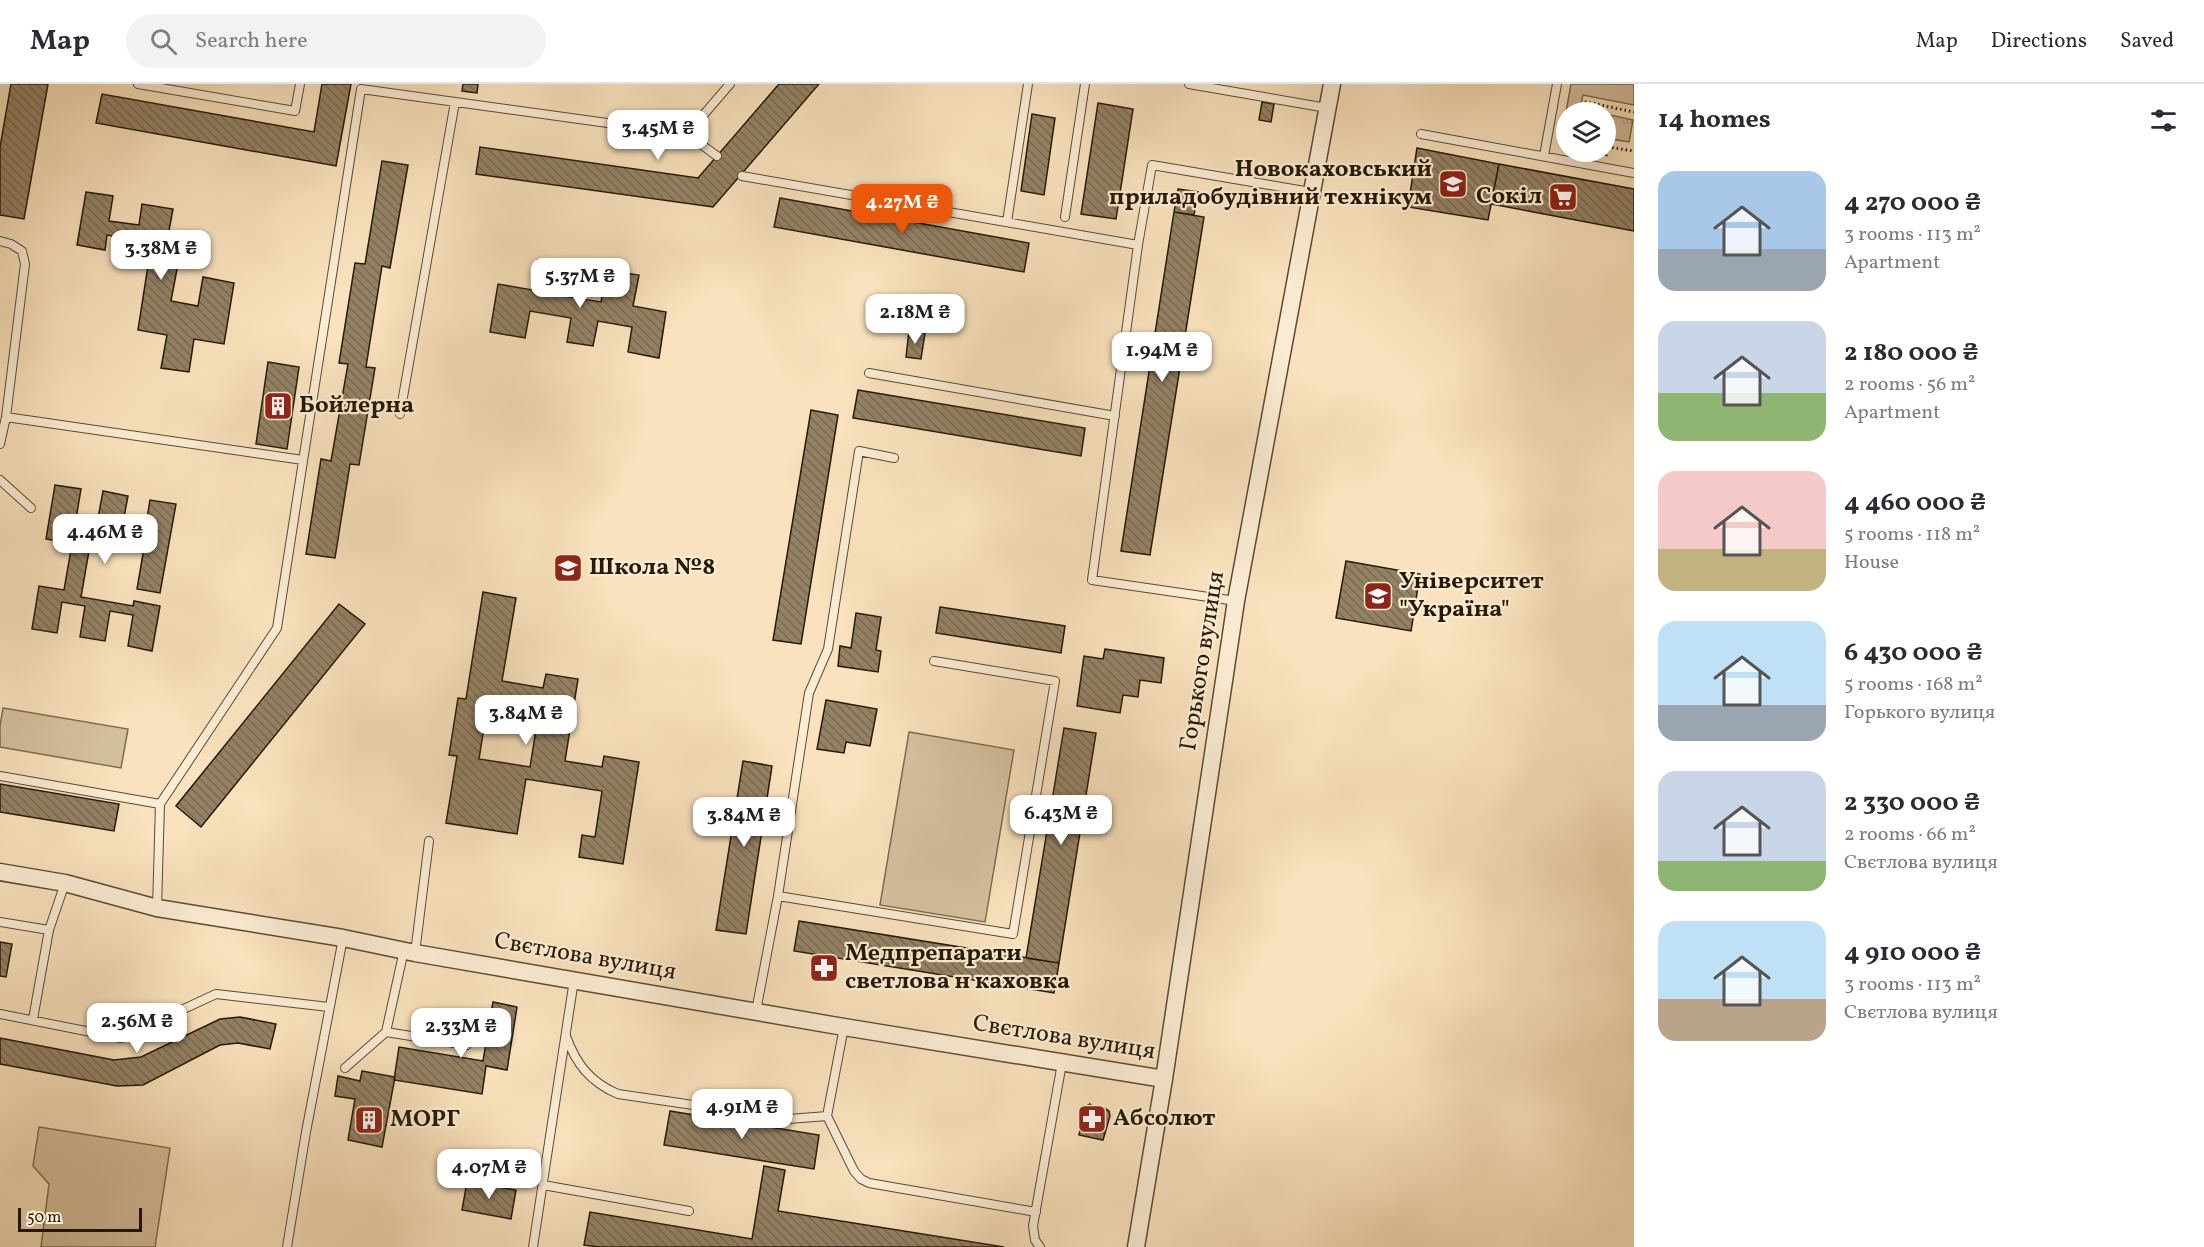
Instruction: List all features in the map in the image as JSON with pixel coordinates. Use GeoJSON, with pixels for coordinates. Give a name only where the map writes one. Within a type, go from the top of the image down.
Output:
{"type":"FeatureCollection","features":[{"type":"Feature","properties":{"kind":"street","name":"Горького вулиця"},"geometry":{"type":"LineString","coordinates":[[1136,1247],[1164,1079],[1236,601],[1332,84]]}},
{"type":"Feature","properties":{"kind":"street","name":"Свєтлова вулиця"},"geometry":{"type":"LineString","coordinates":[[0,872],[65,883],[157,908],[343,938],[410,952],[844,1027],[1164,1079]]}},
{"type":"Feature","properties":{"kind":"lane"},"geometry":{"type":"LineString","coordinates":[[138,84],[184,88],[295,111],[300,84]]}},
{"type":"Feature","properties":{"kind":"lane"},"geometry":{"type":"LineString","coordinates":[[687,134],[729,84]]}},
{"type":"Feature","properties":{"kind":"lane"},"geometry":{"type":"LineString","coordinates":[[1007,222],[1028,84]]}},
{"type":"Feature","properties":{"kind":"lane"},"geometry":{"type":"LineString","coordinates":[[1065,217],[1085,84]]}},
{"type":"Feature","properties":{"kind":"lane"},"geometry":{"type":"LineString","coordinates":[[1189,84],[1244,88],[1327,108]]}},
{"type":"Feature","properties":{"kind":"lane"},"geometry":{"type":"LineString","coordinates":[[1544,156],[1557,84]]}},
{"type":"Feature","properties":{"kind":"lane"},"geometry":{"type":"LineString","coordinates":[[157,908],[160,804],[277,628],[361,89],[687,134],[717,156]]}},
{"type":"Feature","properties":{"kind":"lane"},"geometry":{"type":"LineString","coordinates":[[400,414],[455,102]]}},
{"type":"Feature","properties":{"kind":"lane"},"geometry":{"type":"LineString","coordinates":[[1421,134],[1634,173]]}},
{"type":"Feature","properties":{"kind":"lane"},"geometry":{"type":"LineString","coordinates":[[1236,601],[1092,580],[1138,245],[1152,165],[1311,192]]}},
{"type":"Feature","properties":{"kind":"lane"},"geometry":{"type":"LineString","coordinates":[[742,176],[1138,245]]}},
{"type":"Feature","properties":{"kind":"lane"},"geometry":{"type":"LineString","coordinates":[[0,241],[11,244],[22,251],[25,264],[6,417],[0,444]]}},
{"type":"Feature","properties":{"kind":"lane"},"geometry":{"type":"LineString","coordinates":[[869,374],[1115,416]]}},
{"type":"Feature","properties":{"kind":"lane"},"geometry":{"type":"LineString","coordinates":[[6,417],[303,460]]}},
{"type":"Feature","properties":{"kind":"lane"},"geometry":{"type":"LineString","coordinates":[[756,1011],[778,896],[809,693],[828,649],[859,452],[894,458]]}},
{"type":"Feature","properties":{"kind":"lane"},"geometry":{"type":"LineString","coordinates":[[0,480],[31,508]]}},
{"type":"Feature","properties":{"kind":"lane"},"geometry":{"type":"LineString","coordinates":[[778,896],[1013,934],[1055,681],[934,661]]}},
{"type":"Feature","properties":{"kind":"lane"},"geometry":{"type":"LineString","coordinates":[[0,776],[160,804]]}},
{"type":"Feature","properties":{"kind":"lane"},"geometry":{"type":"LineString","coordinates":[[345,1068],[386,1032],[410,952],[429,841]]}},
{"type":"Feature","properties":{"kind":"lane"},"geometry":{"type":"LineString","coordinates":[[33,1019],[49,930],[65,883]]}},
{"type":"Feature","properties":{"kind":"lane"},"geometry":{"type":"LineString","coordinates":[[0,922],[49,930]]}},
{"type":"Feature","properties":{"kind":"lane"},"geometry":{"type":"LineString","coordinates":[[287,1247],[343,938]]}},
{"type":"Feature","properties":{"kind":"lane"},"geometry":{"type":"LineString","coordinates":[[533,1247],[574,980]]}},
{"type":"Feature","properties":{"kind":"lane"},"geometry":{"type":"LineString","coordinates":[[0,1014],[121,1038],[216,994],[329,1007]]}},
{"type":"Feature","properties":{"kind":"lane"},"geometry":{"type":"LineString","coordinates":[[844,1027],[827,1116],[854,1171],[861,1179],[869,1183],[1036,1212]]}},
{"type":"Feature","properties":{"kind":"lane"},"geometry":{"type":"LineString","coordinates":[[386,1032],[467,1045]]}},
{"type":"Feature","properties":{"kind":"lane"},"geometry":{"type":"LineString","coordinates":[[566,1036],[583,1070],[599,1084],[618,1094],[789,1119],[827,1116]]}},
{"type":"Feature","properties":{"kind":"lane"},"geometry":{"type":"LineString","coordinates":[[1040,1247],[1035,1240],[1033,1226],[1062,1063]]}},
{"type":"Feature","properties":{"kind":"lane"},"geometry":{"type":"LineString","coordinates":[[543,1185],[688,1211]]}},
{"type":"Feature","properties":{"kind":"path"},"geometry":{"type":"LineString","coordinates":[[1616,108],[1634,112]]}},
{"type":"Feature","properties":{"kind":"path"},"geometry":{"type":"LineString","coordinates":[[1616,148],[1634,151]]}},
{"type":"Feature","properties":{"kind":"path"},"geometry":{"type":"LineString","coordinates":[[1604,162],[1604,167]]}},
{"type":"Feature","properties":{"kind":"green space"},"geometry":{"type":"Polygon","coordinates":[[[1571,84],[1634,84],[1634,105],[1583,95],[1581,102],[1568,102],[1571,84]]]}},
{"type":"Feature","properties":{"kind":"green space"},"geometry":{"type":"Polygon","coordinates":[[[1616,116],[1633,120],[1629,142],[1616,140],[1616,116]]]}},
{"type":"Feature","properties":{"kind":"green space"},"geometry":{"type":"Polygon","coordinates":[[[3,708],[128,729],[121,768],[0,747],[3,708]]]}},
{"type":"Feature","properties":{"kind":"green space"},"geometry":{"type":"Polygon","coordinates":[[[909,732],[1014,750],[985,922],[880,905],[909,732]]]}},
{"type":"Feature","properties":{"kind":"green space"},"geometry":{"type":"Polygon","coordinates":[[[39,1127],[170,1148],[155,1247],[41,1247],[49,1184],[33,1166],[39,1127]]]}},
{"type":"Feature","properties":{"kind":"building"},"geometry":{"type":"Polygon","coordinates":[[[11,84],[48,84],[24,219],[0,215],[0,147],[11,84]]]}},
{"type":"Feature","properties":{"kind":"building"},"geometry":{"type":"Polygon","coordinates":[[[322,84],[351,84],[336,166],[96,123],[102,94],[314,132],[322,84]]]}},
{"type":"Feature","properties":{"kind":"building"},"geometry":{"type":"Polygon","coordinates":[[[463,84],[478,84],[477,93],[462,91],[463,84]]]}},
{"type":"Feature","properties":{"kind":"building"},"geometry":{"type":"Polygon","coordinates":[[[779,84],[819,84],[713,207],[476,174],[480,147],[698,178],[779,84]]]}},
{"type":"Feature","properties":{"kind":"building"},"geometry":{"type":"Polygon","coordinates":[[[1262,102],[1274,104],[1271,122],[1259,120],[1262,102]]]}},
{"type":"Feature","properties":{"kind":"building"},"geometry":{"type":"Polygon","coordinates":[[[1098,103],[1133,109],[1116,219],[1081,214],[1098,103]]]}},
{"type":"Feature","properties":{"kind":"building"},"geometry":{"type":"Polygon","coordinates":[[[1032,114],[1055,118],[1044,195],[1021,191],[1032,114]]]}},
{"type":"Feature","properties":{"kind":"building","name":"Новокаховський приладобудівний технікум"},"geometry":{"type":"Polygon","coordinates":[[[1417,148],[1499,164],[1488,220],[1408,207],[1417,148]]]}},
{"type":"Feature","properties":{"kind":"building"},"geometry":{"type":"Polygon","coordinates":[[[382,161],[408,165],[390,268],[382,266],[366,367],[375,368],[359,465],[350,464],[335,558],[306,554],[321,459],[331,461],[348,364],[339,363],[355,263],[365,264],[382,161]]]}},
{"type":"Feature","properties":{"kind":"building","name":"Сокіл"},"geometry":{"type":"Polygon","coordinates":[[[1499,164],[1634,189],[1634,231],[1491,204],[1499,164]]]}},
{"type":"Feature","properties":{"kind":"building"},"geometry":{"type":"Polygon","coordinates":[[[1178,189],[1198,192],[1194,215],[1174,212],[1178,189]]]}},
{"type":"Feature","properties":{"kind":"building"},"geometry":{"type":"Polygon","coordinates":[[[86,192],[113,196],[109,221],[139,225],[142,204],[173,209],[168,236],[180,238],[177,253],[166,251],[164,262],[178,264],[171,301],[198,306],[203,277],[234,283],[224,344],[194,339],[189,372],[161,368],[167,335],[138,330],[149,259],[133,256],[136,240],[107,235],[105,250],[77,245],[86,192]]]}},
{"type":"Feature","properties":{"kind":"building"},"geometry":{"type":"Polygon","coordinates":[[[780,198],[1029,243],[1024,272],[774,227],[780,198]]]}},
{"type":"Feature","properties":{"kind":"building"},"geometry":{"type":"Polygon","coordinates":[[[1174,212],[1204,217],[1150,555],[1121,551],[1174,212]]]}},
{"type":"Feature","properties":{"kind":"building"},"geometry":{"type":"Polygon","coordinates":[[[537,260],[568,265],[563,296],[601,302],[606,270],[639,275],[633,306],[666,312],[659,358],[628,352],[632,327],[598,321],[593,346],[567,342],[571,318],[530,311],[525,338],[490,332],[498,284],[532,290],[537,260]]]}},
{"type":"Feature","properties":{"kind":"building"},"geometry":{"type":"Polygon","coordinates":[[[909,331],[925,333],[921,359],[906,357],[909,331]]]}},
{"type":"Feature","properties":{"kind":"building","name":"Бойлерна"},"geometry":{"type":"Polygon","coordinates":[[[268,362],[299,367],[287,449],[256,444],[268,362]]]}},
{"type":"Feature","properties":{"kind":"building"},"geometry":{"type":"Polygon","coordinates":[[[858,390],[1085,428],[1081,456],[853,418],[858,390]]]}},
{"type":"Feature","properties":{"kind":"building"},"geometry":{"type":"Polygon","coordinates":[[[811,410],[838,415],[801,644],[773,640],[811,410]]]}},
{"type":"Feature","properties":{"kind":"building"},"geometry":{"type":"Polygon","coordinates":[[[55,485],[81,489],[75,525],[96,529],[103,491],[128,496],[121,533],[144,537],[150,500],[176,504],[160,593],[137,589],[144,548],[91,539],[81,597],[133,606],[134,601],[160,606],[152,651],[128,646],[133,615],[110,611],[105,641],[80,637],[85,606],[62,602],[57,633],[32,629],[39,586],[64,590],[72,544],[46,539],[55,485]]]}},
{"type":"Feature","properties":{"kind":"building","name":"Університет \"Україна\""},"geometry":{"type":"Polygon","coordinates":[[[1346,561],[1420,574],[1411,631],[1336,618],[1346,561]]]}},
{"type":"Feature","properties":{"kind":"building"},"geometry":{"type":"Polygon","coordinates":[[[483,592],[516,598],[502,681],[543,688],[546,674],[578,679],[565,761],[602,767],[604,756],[639,762],[623,864],[579,857],[582,835],[595,837],[602,791],[526,779],[517,834],[446,823],[457,756],[449,755],[458,698],[466,699],[483,592]],[[488,703],[479,759],[530,767],[539,711],[488,703]]]}},
{"type":"Feature","properties":{"kind":"building"},"geometry":{"type":"Polygon","coordinates":[[[339,604],[365,624],[201,827],[176,806],[339,604]]]}},
{"type":"Feature","properties":{"kind":"building"},"geometry":{"type":"Polygon","coordinates":[[[940,607],[1065,626],[1061,653],[936,633],[940,607]]]}},
{"type":"Feature","properties":{"kind":"building"},"geometry":{"type":"Polygon","coordinates":[[[856,613],[881,617],[876,650],[881,651],[878,672],[838,666],[840,646],[851,648],[856,613]]]}},
{"type":"Feature","properties":{"kind":"building"},"geometry":{"type":"Polygon","coordinates":[[[1105,649],[1164,658],[1161,683],[1140,680],[1138,697],[1123,695],[1120,713],[1077,706],[1084,656],[1103,659],[1105,649]]]}},
{"type":"Feature","properties":{"kind":"building"},"geometry":{"type":"Polygon","coordinates":[[[826,700],[877,709],[870,746],[846,742],[844,753],[817,749],[826,700]]]}},
{"type":"Feature","properties":{"kind":"building"},"geometry":{"type":"Polygon","coordinates":[[[1064,728],[1096,733],[1059,963],[1026,958],[1064,728]]]}},
{"type":"Feature","properties":{"kind":"building"},"geometry":{"type":"Polygon","coordinates":[[[743,761],[772,766],[746,934],[716,930],[743,761]]]}},
{"type":"Feature","properties":{"kind":"building"},"geometry":{"type":"Polygon","coordinates":[[[0,784],[119,804],[114,831],[0,812],[0,784]]]}},
{"type":"Feature","properties":{"kind":"building"},"geometry":{"type":"Polygon","coordinates":[[[799,921],[1059,963],[1054,993],[794,951],[799,921]]]}},
{"type":"Feature","properties":{"kind":"building"},"geometry":{"type":"Polygon","coordinates":[[[0,942],[12,944],[6,977],[0,976],[0,942]]]}},
{"type":"Feature","properties":{"kind":"building"},"geometry":{"type":"Polygon","coordinates":[[[493,1002],[517,1007],[507,1070],[486,1066],[482,1094],[394,1080],[399,1047],[483,1061],[493,1002]]]}},
{"type":"Feature","properties":{"kind":"building"},"geometry":{"type":"Polygon","coordinates":[[[240,1017],[276,1024],[270,1049],[238,1043],[220,1045],[143,1085],[117,1086],[0,1064],[0,1038],[114,1060],[141,1057],[220,1019],[240,1017]]]}},
{"type":"Feature","properties":{"kind":"building","name":"МОРГ"},"geometry":{"type":"Polygon","coordinates":[[[362,1071],[395,1077],[382,1147],[348,1140],[355,1099],[335,1096],[338,1076],[360,1081],[362,1071]]]}},
{"type":"Feature","properties":{"kind":"building"},"geometry":{"type":"Polygon","coordinates":[[[1090,1104],[1094,1108],[1104,1108],[1109,1111],[1110,1116],[1103,1140],[1079,1135],[1083,1108],[1090,1104]]]}},
{"type":"Feature","properties":{"kind":"building"},"geometry":{"type":"Polygon","coordinates":[[[670,1111],[819,1135],[814,1169],[664,1145],[670,1111]]]}},
{"type":"Feature","properties":{"kind":"building"},"geometry":{"type":"Polygon","coordinates":[[[764,1166],[785,1170],[778,1211],[1004,1247],[599,1247],[584,1245],[590,1212],[752,1239],[764,1166]]]}},
{"type":"Feature","properties":{"kind":"building"},"geometry":{"type":"Polygon","coordinates":[[[467,1182],[516,1190],[511,1219],[462,1210],[467,1182]]]}},
{"type":"Feature","properties":{"kind":"place","name":"Новокаховський приладобудівний технікум"},"geometry":{"type":"Point","coordinates":[1453,184]}},
{"type":"Feature","properties":{"kind":"place","name":"Сокіл"},"geometry":{"type":"Point","coordinates":[1563,197]}},
{"type":"Feature","properties":{"kind":"place","name":"Бойлерна"},"geometry":{"type":"Point","coordinates":[278,406]}},
{"type":"Feature","properties":{"kind":"place","name":"Школа №8"},"geometry":{"type":"Point","coordinates":[568,568]}},
{"type":"Feature","properties":{"kind":"place","name":"Університет \"Україна\""},"geometry":{"type":"Point","coordinates":[1378,596]}},
{"type":"Feature","properties":{"kind":"place","name":"Медпрепарати светлова н каховка"},"geometry":{"type":"Point","coordinates":[824,968]}},
{"type":"Feature","properties":{"kind":"place","name":"Абсолют"},"geometry":{"type":"Point","coordinates":[1092,1119]}},
{"type":"Feature","properties":{"kind":"place","name":"МОРГ"},"geometry":{"type":"Point","coordinates":[369,1120]}}]}
